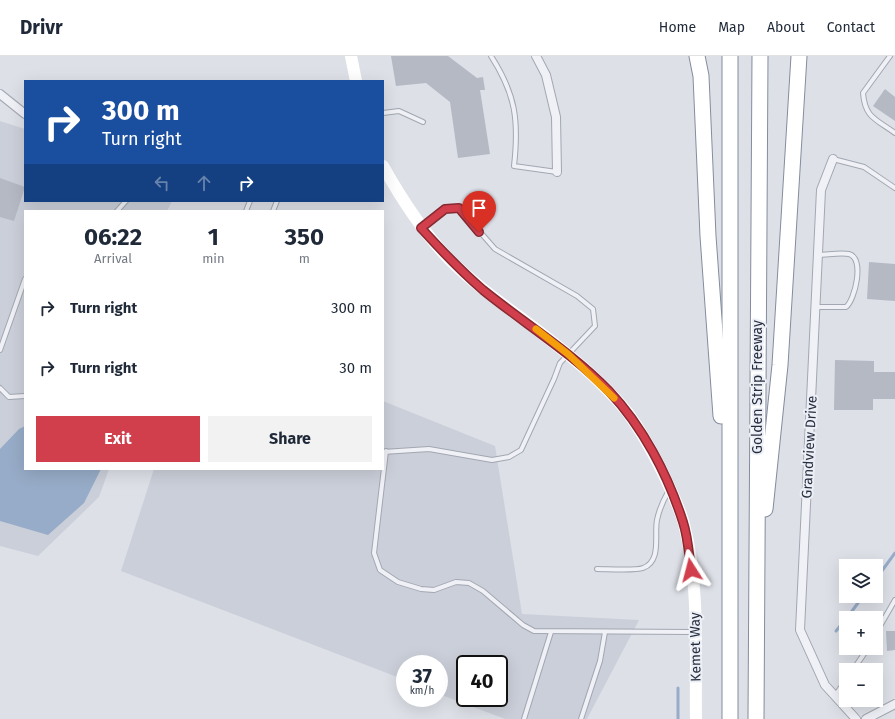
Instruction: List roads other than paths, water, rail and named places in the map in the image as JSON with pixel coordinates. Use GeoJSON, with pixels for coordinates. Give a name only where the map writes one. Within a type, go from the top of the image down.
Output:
{"type":"FeatureCollection","features":[{"type":"Feature","properties":{"kind":"highway"},"geometry":{"type":"LineString","coordinates":[[698,56],[701,76],[708,236],[730,531]]}},
{"type":"Feature","properties":{"kind":"highway","name":"Golden Strip Freeway"},"geometry":{"type":"LineString","coordinates":[[730,56],[730,719]]}},
{"type":"Feature","properties":{"kind":"highway","name":"Golden Strip Freeway"},"geometry":{"type":"LineString","coordinates":[[756,719],[760,56]]}},
{"type":"Feature","properties":{"kind":"highway"},"geometry":{"type":"LineString","coordinates":[[756,595],[780,365],[799,56]]}},
{"type":"Feature","properties":{"kind":"street"},"geometry":{"type":"LineString","coordinates":[[351,56],[356,80]]}},
{"type":"Feature","properties":{"kind":"street"},"geometry":{"type":"LineString","coordinates":[[536,56],[546,75],[556,117],[557,172]]}},
{"type":"Feature","properties":{"kind":"street"},"geometry":{"type":"LineString","coordinates":[[0,94],[24,113]]}},
{"type":"Feature","properties":{"kind":"street","name":"Grandview Drive"},"geometry":{"type":"LineString","coordinates":[[833,159],[821,190],[800,630],[825,685],[856,719]]}},
{"type":"Feature","properties":{"kind":"street","name":"Kemet Way"},"geometry":{"type":"LineString","coordinates":[[384,168],[406,207],[421,228],[449,259],[484,290],[568,354],[608,391],[628,414],[648,444],[670,488],[684,524],[694,586],[696,719]]}},
{"type":"Feature","properties":{"kind":"street"},"geometry":{"type":"LineString","coordinates":[[866,719],[895,704]]}},
{"type":"Feature","properties":{"kind":"lane"},"geometry":{"type":"LineString","coordinates":[[491,56],[501,72],[515,108],[517,136],[514,166],[557,172]]}},
{"type":"Feature","properties":{"kind":"lane"},"geometry":{"type":"LineString","coordinates":[[890,56],[863,93],[864,107],[867,112],[895,133]]}},
{"type":"Feature","properties":{"kind":"lane"},"geometry":{"type":"LineString","coordinates":[[384,113],[399,111],[423,122]]}},
{"type":"Feature","properties":{"kind":"lane"},"geometry":{"type":"LineString","coordinates":[[833,159],[864,167],[895,188]]}},
{"type":"Feature","properties":{"kind":"lane"},"geometry":{"type":"LineString","coordinates":[[118,210],[125,202]]}},
{"type":"Feature","properties":{"kind":"lane"},"geometry":{"type":"LineString","coordinates":[[384,452],[429,449],[492,460],[509,457],[521,450],[560,363],[595,326],[593,310],[588,305],[577,296],[495,250],[459,208],[445,209],[421,228]]}},
{"type":"Feature","properties":{"kind":"lane"},"geometry":{"type":"LineString","coordinates":[[815,307],[846,307],[851,303],[858,263],[855,257],[849,254],[818,255]]}},
{"type":"Feature","properties":{"kind":"lane"},"geometry":{"type":"LineString","coordinates":[[0,350],[24,281]]}},
{"type":"Feature","properties":{"kind":"lane"},"geometry":{"type":"LineString","coordinates":[[0,388],[9,397],[24,396]]}},
{"type":"Feature","properties":{"kind":"lane"},"geometry":{"type":"LineString","coordinates":[[382,470],[374,553],[380,570],[398,582],[421,589],[434,590],[456,582],[470,583],[483,591],[523,625],[534,631],[695,632]]}},
{"type":"Feature","properties":{"kind":"lane"},"geometry":{"type":"LineString","coordinates":[[597,570],[644,568],[652,560],[656,549],[657,522],[662,504],[670,488]]}},
{"type":"Feature","properties":{"kind":"lane"},"geometry":{"type":"LineString","coordinates":[[883,621],[895,600]]}},
{"type":"Feature","properties":{"kind":"lane"},"geometry":{"type":"LineString","coordinates":[[524,719],[551,632]]}},
{"type":"Feature","properties":{"kind":"lane"},"geometry":{"type":"LineString","coordinates":[[581,719],[600,661],[605,632]]}},
{"type":"Feature","properties":{"kind":"lane"},"geometry":{"type":"LineString","coordinates":[[835,696],[839,690]]}},
{"type":"Feature","properties":{"kind":"water"},"geometry":{"type":"Polygon","coordinates":[[[24,426],[24,470],[100,470],[84,503],[48,535],[0,521],[0,449],[19,429],[24,426]]]}},
{"type":"Feature","properties":{"kind":"waterway"},"geometry":{"type":"LineString","coordinates":[[883,569],[895,553]]}},
{"type":"Feature","properties":{"kind":"waterway"},"geometry":{"type":"LineString","coordinates":[[852,611],[858,603]]}},
{"type":"Feature","properties":{"kind":"waterway"},"geometry":{"type":"LineString","coordinates":[[836,631],[839,627]]}},
{"type":"Feature","properties":{"kind":"waterway"},"geometry":{"type":"LineString","coordinates":[[678,688],[678,719]]}}]}
